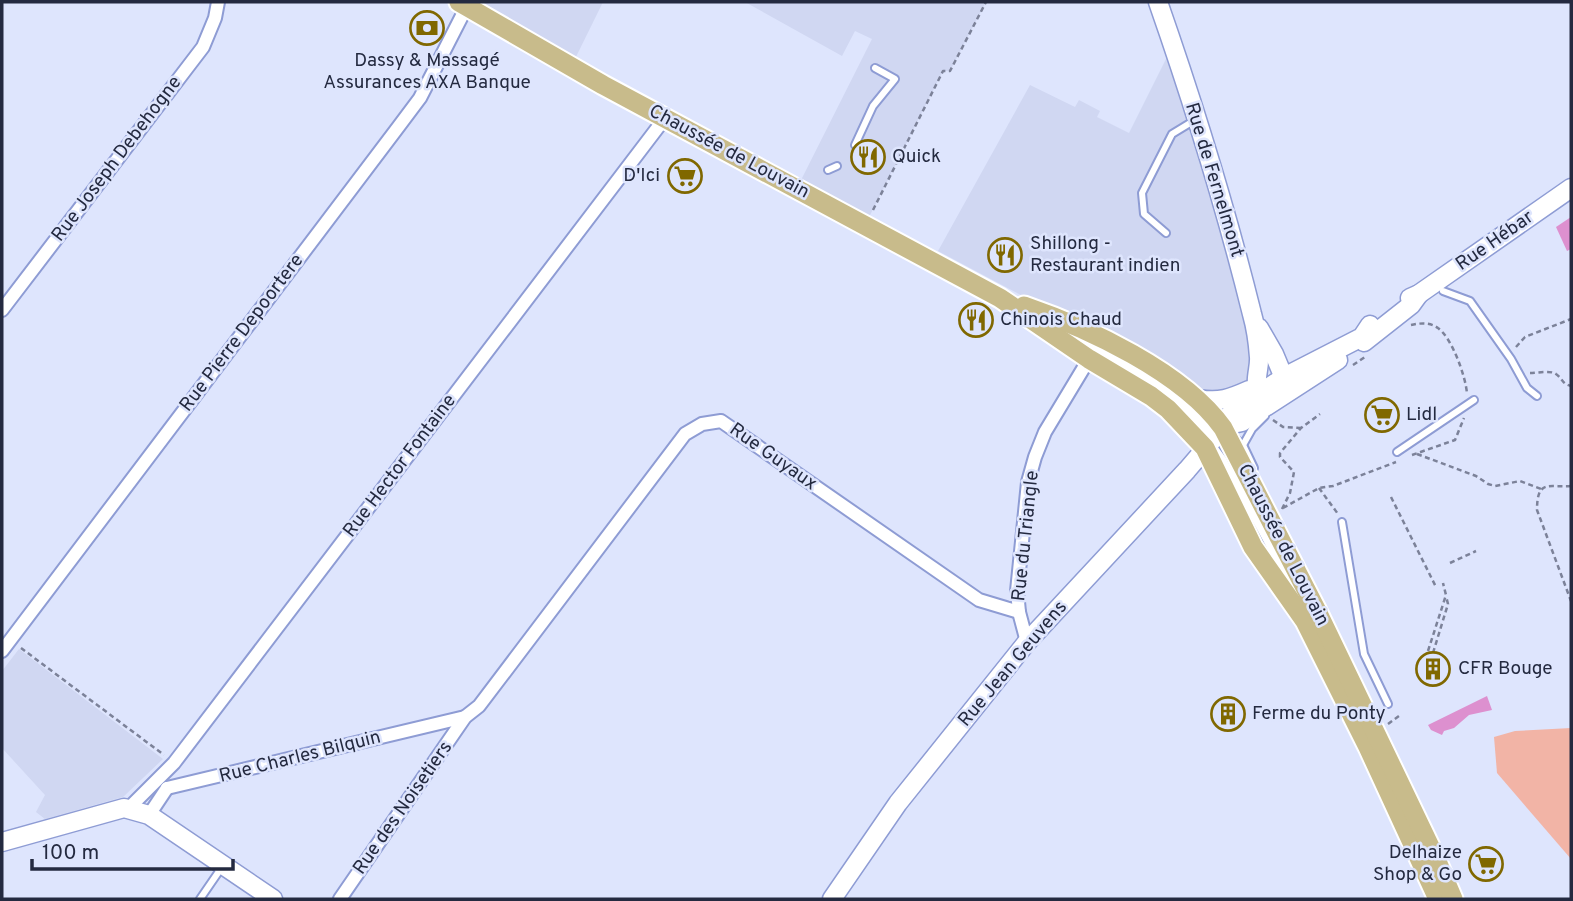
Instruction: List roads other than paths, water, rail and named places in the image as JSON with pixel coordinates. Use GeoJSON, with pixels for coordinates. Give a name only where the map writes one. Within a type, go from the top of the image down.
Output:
{"type":"FeatureCollection","features":[{"type":"Feature","properties":{"kind":"main road","name":"Chaussée de Louvain"},"geometry":{"type":"LineString","coordinates":[[463,4],[571,67],[1000,298],[1088,359],[1151,396],[1182,422],[1212,439],[1251,473],[1382,733],[1453,899]]}},
{"type":"Feature","properties":{"kind":"main road","name":"Chaussée de Louvain"},"geometry":{"type":"LineString","coordinates":[[1000,298],[1092,334],[1149,365],[1199,399],[1253,547],[1305,621],[1368,747],[1438,899]]}},
{"type":"Feature","properties":{"kind":"street","name":"Rue Joseph Debehogne"},"geometry":{"type":"LineString","coordinates":[[2,310],[203,47],[215,18],[218,2]]}},
{"type":"Feature","properties":{"kind":"street","name":"Rue de Fernelmont"},"geometry":{"type":"LineString","coordinates":[[1158,2],[1226,212],[1254,319],[1259,361],[1256,368],[1258,390]]}},
{"type":"Feature","properties":{"kind":"street","name":"Rue Pierre Depoortere"},"geometry":{"type":"LineString","coordinates":[[6,645],[413,107],[463,4]]}},
{"type":"Feature","properties":{"kind":"street","name":"Rue Hector Fontaine"},"geometry":{"type":"LineString","coordinates":[[129,808],[164,782],[174,763],[665,118]]}},
{"type":"Feature","properties":{"kind":"street","name":"Rue Hébar"},"geometry":{"type":"LineString","coordinates":[[1419,294],[1571,188]]}},
{"type":"Feature","properties":{"kind":"street"},"geometry":{"type":"LineString","coordinates":[[1199,399],[1214,402],[1258,390],[1317,351],[1359,333],[1419,294]]}},
{"type":"Feature","properties":{"kind":"street"},"geometry":{"type":"LineString","coordinates":[[1000,298],[1125,364],[1158,386],[1209,429],[1212,439],[1374,336],[1411,305],[1419,294]]}},
{"type":"Feature","properties":{"kind":"street"},"geometry":{"type":"LineString","coordinates":[[1252,415],[1261,400],[1287,385],[1286,374],[1254,319]]}},
{"type":"Feature","properties":{"kind":"street","name":"Rue du Triangle"},"geometry":{"type":"LineString","coordinates":[[1027,642],[1017,591],[1028,482],[1045,432],[1088,359]]}},
{"type":"Feature","properties":{"kind":"street"},"geometry":{"type":"LineString","coordinates":[[1259,361],[1273,371],[1286,374],[1302,374],[1310,370],[1319,372]]}},
{"type":"Feature","properties":{"kind":"street","name":"Rue Jean Geuvens"},"geometry":{"type":"LineString","coordinates":[[832,899],[898,803],[1027,642],[1164,496],[1235,410],[1258,390]]}},
{"type":"Feature","properties":{"kind":"street","name":"Rue Guyaux"},"geometry":{"type":"LineString","coordinates":[[466,717],[479,706],[685,433],[702,424],[721,421],[979,600],[1019,612]]}},
{"type":"Feature","properties":{"kind":"street","name":"Rue Charles Bilquin"},"geometry":{"type":"LineString","coordinates":[[164,782],[466,717]]}},
{"type":"Feature","properties":{"kind":"street","name":"Rue des Noisetiers"},"geometry":{"type":"LineString","coordinates":[[340,899],[466,717]]}},
{"type":"Feature","properties":{"kind":"street"},"geometry":{"type":"LineString","coordinates":[[149,815],[164,782]]}},
{"type":"Feature","properties":{"kind":"street"},"geometry":{"type":"LineString","coordinates":[[2,842],[129,808],[149,815],[273,899]]}},
{"type":"Feature","properties":{"kind":"lane"},"geometry":{"type":"LineString","coordinates":[[855,145],[873,106],[895,79],[875,68]]}},
{"type":"Feature","properties":{"kind":"lane"},"geometry":{"type":"LineString","coordinates":[[1166,233],[1144,214],[1142,193],[1171,134],[1196,119]]}},
{"type":"Feature","properties":{"kind":"lane"},"geometry":{"type":"LineString","coordinates":[[828,170],[837,166]]}},
{"type":"Feature","properties":{"kind":"lane"},"geometry":{"type":"LineString","coordinates":[[1443,291],[1469,301],[1511,359],[1527,388],[1537,396]]}},
{"type":"Feature","properties":{"kind":"lane"},"geometry":{"type":"LineString","coordinates":[[1251,473],[1243,445],[1252,429],[1309,386],[1319,372]]}},
{"type":"Feature","properties":{"kind":"lane"},"geometry":{"type":"LineString","coordinates":[[1397,452],[1474,400]]}},
{"type":"Feature","properties":{"kind":"lane"},"geometry":{"type":"LineString","coordinates":[[1212,439],[1243,445]]}},
{"type":"Feature","properties":{"kind":"lane","name":"Chaussée de Louvain"},"geometry":{"type":"LineString","coordinates":[[1212,439],[1278,564],[1324,642],[1446,899]]}},
{"type":"Feature","properties":{"kind":"lane"},"geometry":{"type":"LineString","coordinates":[[1278,510],[1382,733],[1388,774]]}},
{"type":"Feature","properties":{"kind":"lane"},"geometry":{"type":"LineString","coordinates":[[1342,522],[1364,654],[1388,704]]}},
{"type":"Feature","properties":{"kind":"lane"},"geometry":{"type":"LineString","coordinates":[[200,899],[223,866]]}},
{"type":"Feature","properties":{"kind":"place","name":"Dassy & Massagé Assurances AXA Banque"},"geometry":{"type":"Point","coordinates":[427,28]}},
{"type":"Feature","properties":{"kind":"place","name":"Quick"},"geometry":{"type":"Point","coordinates":[868,157]}},
{"type":"Feature","properties":{"kind":"place","name":"D'Ici"},"geometry":{"type":"Point","coordinates":[685,176]}},
{"type":"Feature","properties":{"kind":"place","name":"Shillong - Restaurant indien"},"geometry":{"type":"Point","coordinates":[1005,255]}},
{"type":"Feature","properties":{"kind":"place","name":"Chinois Chaud"},"geometry":{"type":"Point","coordinates":[976,320]}},
{"type":"Feature","properties":{"kind":"place","name":"Lidl"},"geometry":{"type":"Point","coordinates":[1382,415]}},
{"type":"Feature","properties":{"kind":"place","name":"CFR Bouge"},"geometry":{"type":"Point","coordinates":[1433,669]}},
{"type":"Feature","properties":{"kind":"place","name":"Ferme du Ponty"},"geometry":{"type":"Point","coordinates":[1228,714]}},
{"type":"Feature","properties":{"kind":"place","name":"Delhaize Shop & Go"},"geometry":{"type":"Point","coordinates":[1486,864]}}]}
